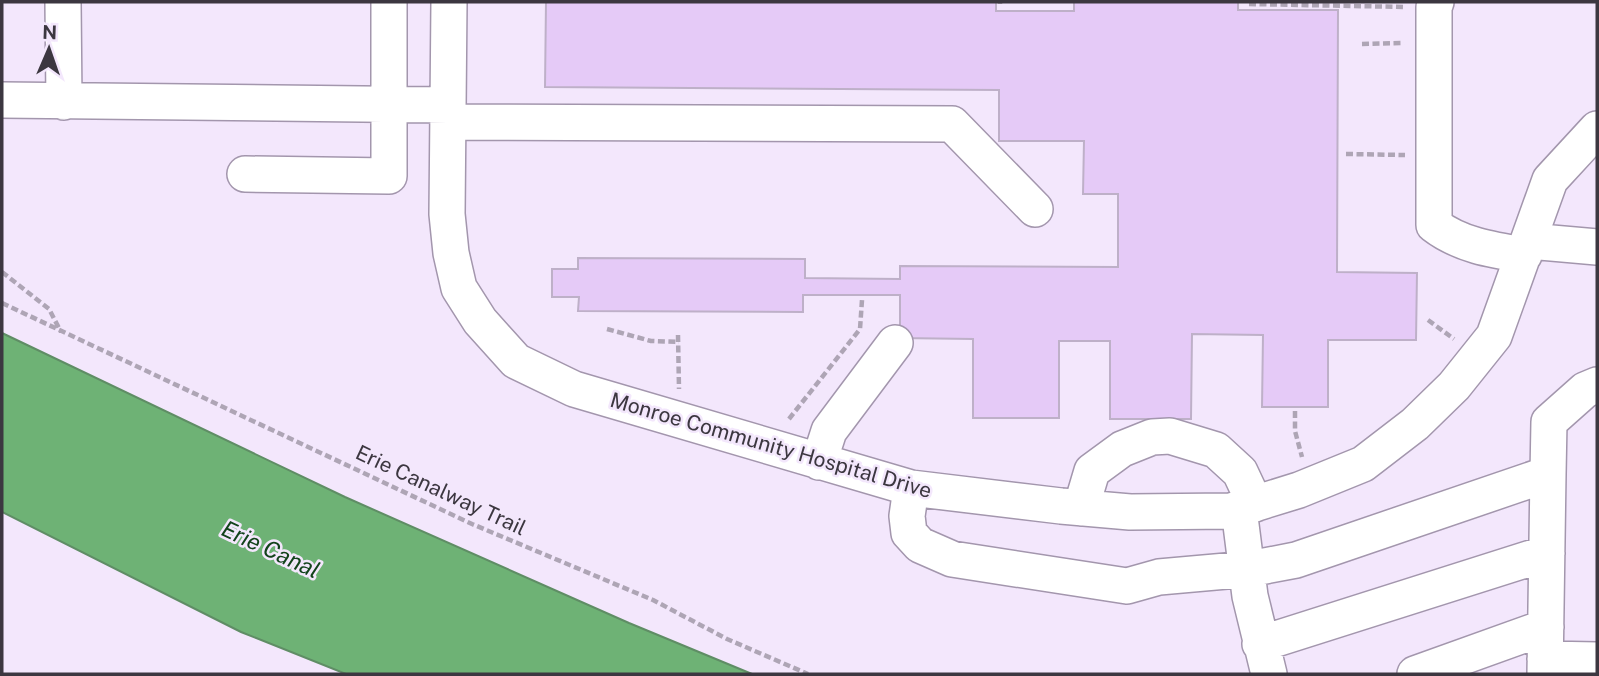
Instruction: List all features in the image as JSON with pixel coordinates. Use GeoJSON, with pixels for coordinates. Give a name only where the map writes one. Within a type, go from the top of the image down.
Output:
{"type":"FeatureCollection","features":[{"type":"Feature","properties":{"kind":"street"},"geometry":{"type":"LineString","coordinates":[[63,2],[64,102]]}},
{"type":"Feature","properties":{"kind":"street"},"geometry":{"type":"LineString","coordinates":[[245,174],[389,176],[389,2]]}},
{"type":"Feature","properties":{"kind":"street","name":"Monroe Community Hospital Drive"},"geometry":{"type":"LineString","coordinates":[[449,2],[447,214],[458,288],[480,321],[516,361],[574,389],[911,488],[1081,508],[1130,512],[1247,507],[1363,464],[1415,424],[1454,386],[1494,336],[1550,180],[1597,129]]}},
{"type":"Feature","properties":{"kind":"street"},"geometry":{"type":"LineString","coordinates":[[1425,4],[1434,7],[1434,225],[1449,236],[1493,250],[1597,247]]}},
{"type":"Feature","properties":{"kind":"street"},"geometry":{"type":"LineString","coordinates":[[2,100],[387,104],[448,113],[953,124],[1035,209]]}},
{"type":"Feature","properties":{"kind":"street"},"geometry":{"type":"LineString","coordinates":[[819,462],[829,431],[895,342]]}},
{"type":"Feature","properties":{"kind":"street"},"geometry":{"type":"LineString","coordinates":[[1545,653],[1549,422],[1585,390],[1597,385]]}},
{"type":"Feature","properties":{"kind":"street"},"geometry":{"type":"LineString","coordinates":[[1081,508],[1093,471],[1122,449],[1152,437],[1170,436],[1216,450],[1240,472],[1247,507],[1250,596],[1265,659],[1547,553]]}},
{"type":"Feature","properties":{"kind":"street"},"geometry":{"type":"LineString","coordinates":[[911,488],[907,516],[909,533],[920,545],[951,559],[1127,586],[1159,578],[1249,569],[1296,560],[1548,474]]}},
{"type":"Feature","properties":{"kind":"street"},"geometry":{"type":"LineString","coordinates":[[1415,674],[1545,653],[1597,660]]}},
{"type":"Feature","properties":{"kind":"path"},"geometry":{"type":"LineString","coordinates":[[1249,4],[1425,4]]}},
{"type":"Feature","properties":{"kind":"path"},"geometry":{"type":"LineString","coordinates":[[1362,44],[1408,43]]}},
{"type":"Feature","properties":{"kind":"path"},"geometry":{"type":"LineString","coordinates":[[1346,154],[1410,155]]}},
{"type":"Feature","properties":{"kind":"path"},"geometry":{"type":"LineString","coordinates":[[2,272],[49,309],[61,332]]}},
{"type":"Feature","properties":{"kind":"path"},"geometry":{"type":"LineString","coordinates":[[789,419],[860,329],[862,300]]}},
{"type":"Feature","properties":{"kind":"path","name":"Erie Canalway Trail"},"geometry":{"type":"LineString","coordinates":[[2,303],[288,435],[472,524],[653,600],[727,639],[808,674]]}},
{"type":"Feature","properties":{"kind":"path"},"geometry":{"type":"LineString","coordinates":[[1428,320],[1457,341]]}},
{"type":"Feature","properties":{"kind":"path"},"geometry":{"type":"LineString","coordinates":[[607,329],[652,341],[679,342]]}},
{"type":"Feature","properties":{"kind":"path"},"geometry":{"type":"LineString","coordinates":[[678,335],[678,389]]}},
{"type":"Feature","properties":{"kind":"path"},"geometry":{"type":"LineString","coordinates":[[1294,411],[1295,431],[1305,464]]}},
{"type":"Feature","properties":{"kind":"water","name":"Erie Canal"},"geometry":{"type":"Polygon","coordinates":[[[2,333],[345,497],[629,623],[752,674],[346,674],[241,632],[2,512],[2,333]]]}},
{"type":"Feature","properties":{"kind":"building"},"geometry":{"type":"Polygon","coordinates":[[[546,2],[996,2],[996,11],[1074,11],[1074,2],[1238,2],[1238,10],[1338,10],[1337,272],[1417,273],[1416,340],[1328,340],[1328,407],[1262,407],[1263,335],[1192,334],[1191,419],[1110,419],[1110,341],[1059,341],[1059,418],[973,418],[973,339],[900,338],[900,295],[803,295],[803,312],[578,311],[579,297],[552,297],[552,269],[578,269],[578,258],[805,259],[805,278],[900,279],[900,266],[1118,267],[1118,194],[1083,194],[1084,141],[999,141],[999,90],[545,87],[546,2]]]}}]}
